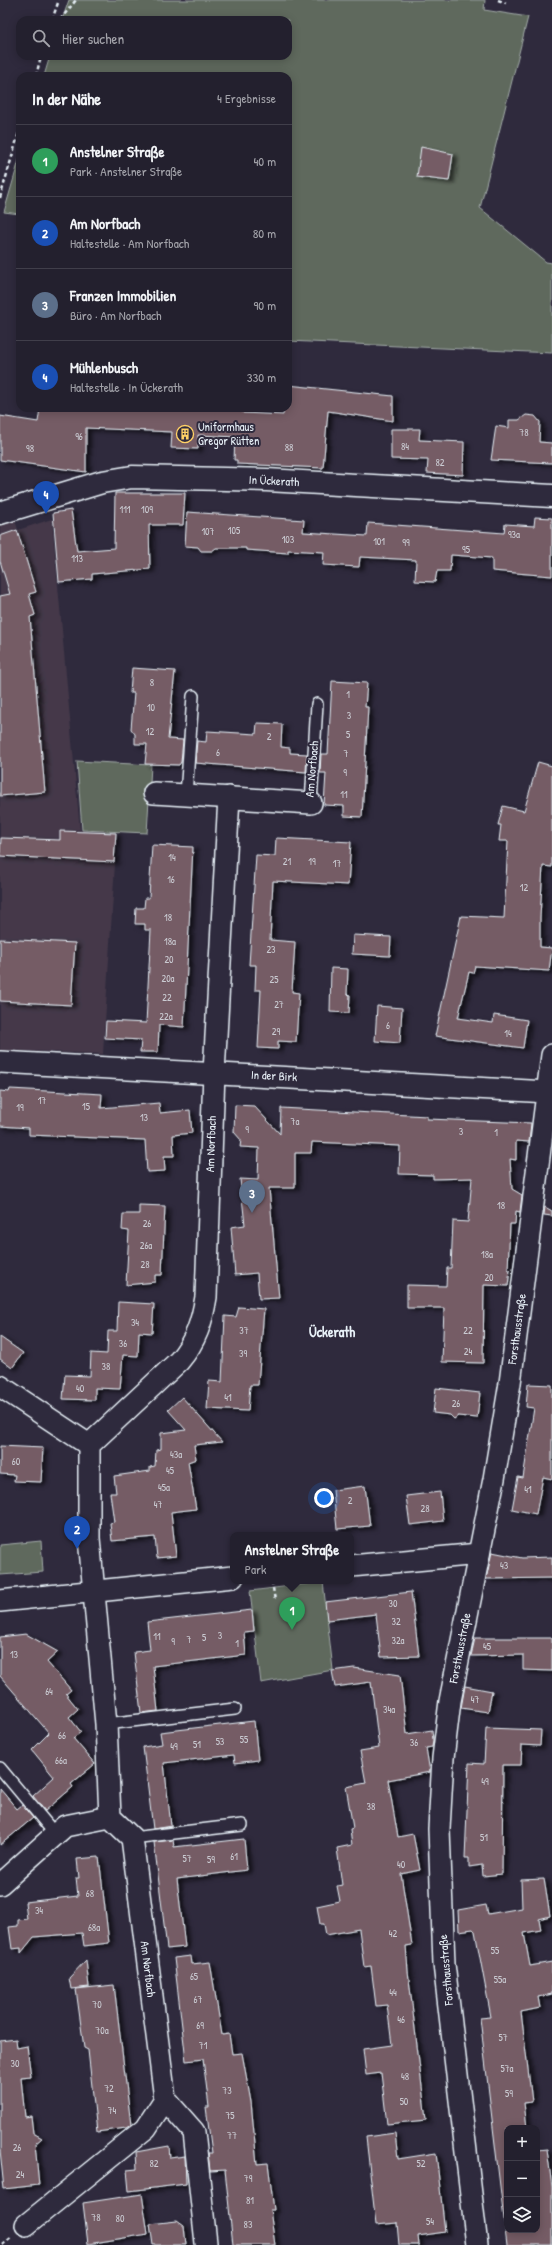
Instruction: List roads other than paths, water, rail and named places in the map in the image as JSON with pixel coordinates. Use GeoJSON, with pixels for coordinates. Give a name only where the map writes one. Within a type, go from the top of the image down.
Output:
{"type":"FeatureCollection","features":[{"type":"Feature","properties":{"kind":"main road","name":"In Ückerath"},"geometry":{"type":"LineString","coordinates":[[0,513],[102,482],[132,477],[267,480],[552,496]]}},
{"type":"Feature","properties":{"kind":"street","name":"Am Norfbach"},"geometry":{"type":"LineString","coordinates":[[154,793],[311,803]]}},
{"type":"Feature","properties":{"kind":"street","name":"Am Norfbach"},"geometry":{"type":"LineString","coordinates":[[89,1444],[179,1361],[189,1349],[198,1333],[206,1297],[214,1073],[229,798]]}},
{"type":"Feature","properties":{"kind":"street","name":"Forsthausstraße"},"geometry":{"type":"LineString","coordinates":[[477,2245],[444,1964],[439,1829],[443,1758],[450,1701],[494,1479],[510,1383],[552,1055]]}},
{"type":"Feature","properties":{"kind":"street","name":"In der Birk"},"geometry":{"type":"LineString","coordinates":[[0,1062],[548,1092]]}},
{"type":"Feature","properties":{"kind":"street"},"geometry":{"type":"LineString","coordinates":[[0,1386],[89,1444],[89,1538],[106,1724],[110,1817],[132,1838]]}},
{"type":"Feature","properties":{"kind":"street"},"geometry":{"type":"LineString","coordinates":[[354,1566],[479,1554]]}},
{"type":"Feature","properties":{"kind":"street"},"geometry":{"type":"LineString","coordinates":[[0,1601],[230,1577]]}},
{"type":"Feature","properties":{"kind":"street"},"geometry":{"type":"LineString","coordinates":[[0,1884],[65,1826],[110,1817]]}},
{"type":"Feature","properties":{"kind":"street","name":"Am Norfbach"},"geometry":{"type":"LineString","coordinates":[[132,1838],[164,2099]]}},
{"type":"Feature","properties":{"kind":"street"},"geometry":{"type":"LineString","coordinates":[[26,2225],[146,2128],[164,2099],[194,2132],[206,2243]]}},
{"type":"Feature","properties":{"kind":"lane"},"geometry":{"type":"LineString","coordinates":[[186,795],[193,696]]}},
{"type":"Feature","properties":{"kind":"lane","name":"Am Norfbach"},"geometry":{"type":"LineString","coordinates":[[311,803],[317,704]]}},
{"type":"Feature","properties":{"kind":"lane"},"geometry":{"type":"LineString","coordinates":[[106,1724],[235,1709]]}},
{"type":"Feature","properties":{"kind":"lane"},"geometry":{"type":"LineString","coordinates":[[0,1768],[55,1834]]}},
{"type":"Feature","properties":{"kind":"lane"},"geometry":{"type":"LineString","coordinates":[[132,1838],[242,1825]]}},
{"type":"Feature","properties":{"kind":"place","name":"Uniformhaus Gregor Rütten"},"geometry":{"type":"Point","coordinates":[185,434]}},
{"type":"Feature","properties":{"kind":"place","name":"Mühlenbusch"},"geometry":{"type":"Point","coordinates":[46,514]}},
{"type":"Feature","properties":{"kind":"place","name":"Franzen Immobilien"},"geometry":{"type":"Point","coordinates":[252,1213]}},
{"type":"Feature","properties":{"kind":"place","name":"Am Norfbach"},"geometry":{"type":"Point","coordinates":[77,1549]}},
{"type":"Feature","properties":{"kind":"place","name":"Anstelner Straße"},"geometry":{"type":"Point","coordinates":[292,1630]}},
{"type":"Feature","properties":{"kind":"district","name":"Ückerath"},"geometry":{"type":"Point","coordinates":[332,1332]}}]}
